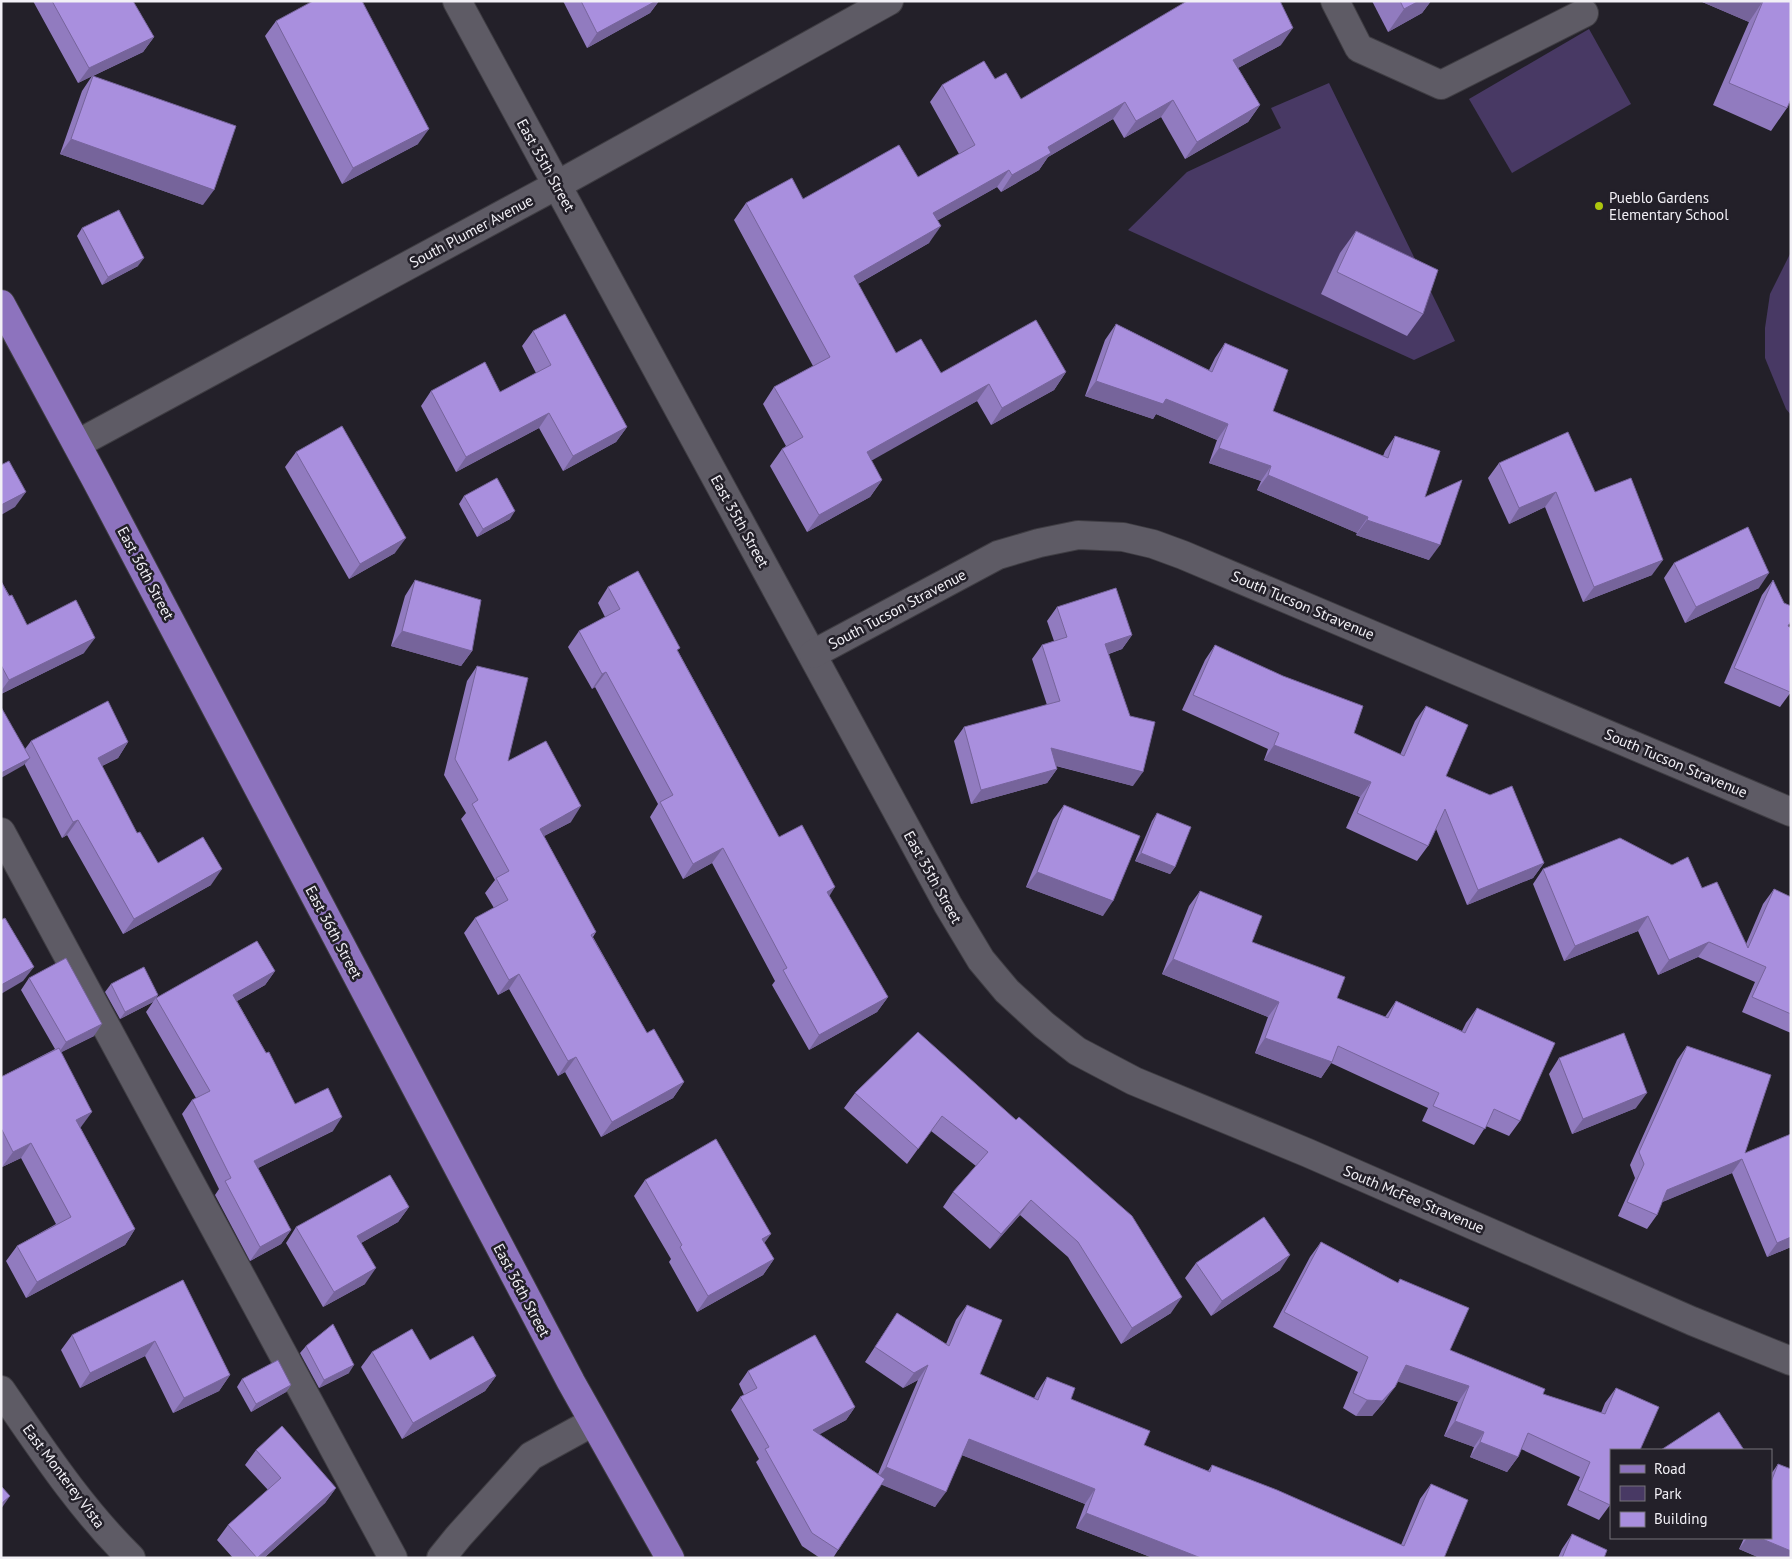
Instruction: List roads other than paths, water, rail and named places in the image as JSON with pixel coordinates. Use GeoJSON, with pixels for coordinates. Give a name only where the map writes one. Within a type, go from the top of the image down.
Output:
{"type":"FeatureCollection","features":[{"type":"Feature","properties":{"kind":"main road","name":"East 36th Street"},"geometry":{"type":"LineString","coordinates":[[1,304],[78,444],[570,1382],[670,1558]]}},
{"type":"Feature","properties":{"kind":"street","name":"East 35th Street"},"geometry":{"type":"LineString","coordinates":[[457,1],[948,905],[981,960],[1007,991],[1044,1025]]}},
{"type":"Feature","properties":{"kind":"street","name":"South Plumer Avenue"},"geometry":{"type":"LineString","coordinates":[[78,444],[557,185],[889,1]]}},
{"type":"Feature","properties":{"kind":"street"},"geometry":{"type":"LineString","coordinates":[[1335,1],[1359,48],[1441,85],[1584,13]]}},
{"type":"Feature","properties":{"kind":"street","name":"South Tucson Stravenue"},"geometry":{"type":"LineString","coordinates":[[813,654],[998,555],[1038,543],[1078,535],[1122,537],[1183,554],[1791,812]]}},
{"type":"Feature","properties":{"kind":"street"},"geometry":{"type":"LineString","coordinates":[[1,832],[393,1558]]}},
{"type":"Feature","properties":{"kind":"street","name":"South McFee Stravenue"},"geometry":{"type":"LineString","coordinates":[[1044,1025],[1078,1051],[1134,1080],[1692,1321],[1791,1361]]}},
{"type":"Feature","properties":{"kind":"street","name":"East Monterey Vista"},"geometry":{"type":"LineString","coordinates":[[1,1390],[60,1476],[116,1543],[131,1558]]}},
{"type":"Feature","properties":{"kind":"street"},"geometry":{"type":"LineString","coordinates":[[441,1558],[531,1456],[593,1422]]}},
{"type":"Feature","properties":{"kind":"place","name":"Pueblo Gardens Elementary School"},"geometry":{"type":"Point","coordinates":[1599,206]}}]}
